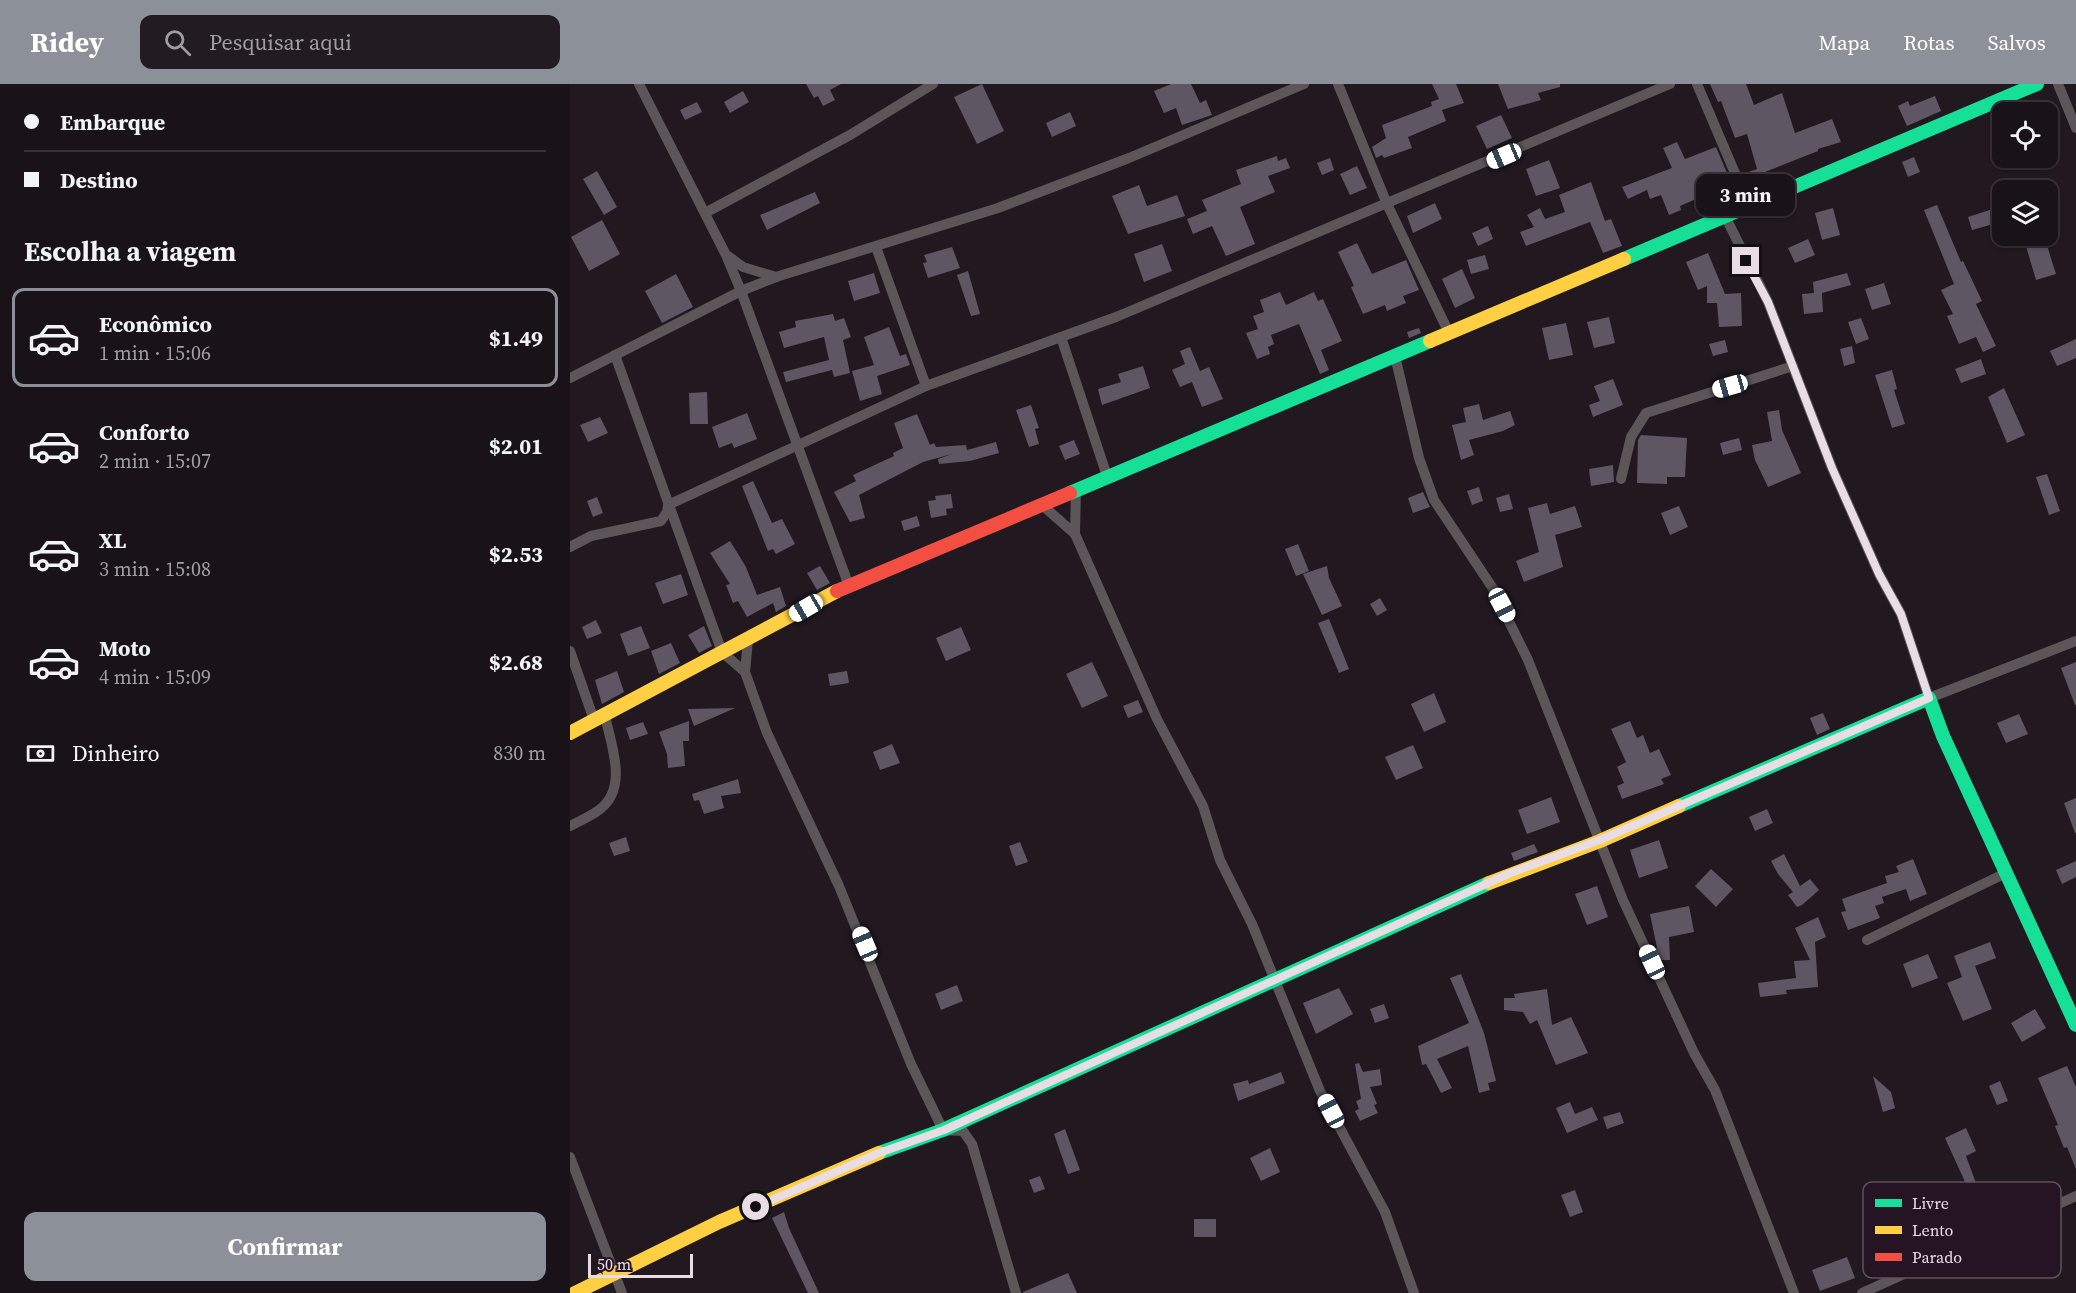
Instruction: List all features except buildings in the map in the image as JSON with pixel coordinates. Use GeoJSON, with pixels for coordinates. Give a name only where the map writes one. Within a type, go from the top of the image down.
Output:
{"type":"FeatureCollection","features":[{"type":"Feature","properties":{"kind":"street"},"geometry":{"type":"LineString","coordinates":[[639,84],[726,255],[849,586]]}},
{"type":"Feature","properties":{"kind":"street"},"geometry":{"type":"LineString","coordinates":[[705,213],[850,135],[933,84]]}},
{"type":"Feature","properties":{"kind":"street"},"geometry":{"type":"LineString","coordinates":[[570,378],[741,291],[777,277],[998,208],[1173,140],[1304,84]]}},
{"type":"Feature","properties":{"kind":"street"},"geometry":{"type":"LineString","coordinates":[[1338,84],[1387,204],[1449,333]]}},
{"type":"Feature","properties":{"kind":"street"},"geometry":{"type":"LineString","coordinates":[[668,504],[926,386],[1061,337],[1387,204],[1670,84]]}},
{"type":"Feature","properties":{"kind":"street"},"geometry":{"type":"LineString","coordinates":[[1697,84],[1749,206]]}},
{"type":"Feature","properties":{"kind":"street"},"geometry":{"type":"LineString","coordinates":[[570,733],[849,586],[2037,84]]}},
{"type":"Feature","properties":{"kind":"street"},"geometry":{"type":"LineString","coordinates":[[2058,84],[2076,128]]}},
{"type":"Feature","properties":{"kind":"street"},"geometry":{"type":"LineString","coordinates":[[1725,216],[1768,302],[1832,468],[1879,574],[1901,614],[1943,736],[2076,1026]]}},
{"type":"Feature","properties":{"kind":"street"},"geometry":{"type":"LineString","coordinates":[[876,247],[926,386]]}},
{"type":"Feature","properties":{"kind":"street"},"geometry":{"type":"LineString","coordinates":[[726,255],[743,267],[777,277]]}},
{"type":"Feature","properties":{"kind":"street"},"geometry":{"type":"LineString","coordinates":[[1061,337],[1107,476]]}},
{"type":"Feature","properties":{"kind":"street"},"geometry":{"type":"LineString","coordinates":[[615,355],[722,652],[745,672]]}},
{"type":"Feature","properties":{"kind":"street"},"geometry":{"type":"LineString","coordinates":[[1395,356],[1419,458],[1434,500],[1492,587],[1511,623],[1623,900],[1694,1053],[1715,1090],[1794,1293]]}},
{"type":"Feature","properties":{"kind":"street"},"geometry":{"type":"LineString","coordinates":[[1621,479],[1631,437],[1646,413],[1793,366]]}},
{"type":"Feature","properties":{"kind":"street"},"geometry":{"type":"LineString","coordinates":[[1075,534],[1076,489]]}},
{"type":"Feature","properties":{"kind":"street"},"geometry":{"type":"LineString","coordinates":[[570,547],[591,536],[661,521],[667,512],[668,504]]}},
{"type":"Feature","properties":{"kind":"street"},"geometry":{"type":"LineString","coordinates":[[1041,504],[1075,534],[1153,710],[1203,806],[1220,860],[1252,924],[1320,1090],[1385,1212],[1414,1293]]}},
{"type":"Feature","properties":{"kind":"street"},"geometry":{"type":"LineString","coordinates":[[748,640],[745,672],[767,733],[840,886],[911,1064],[944,1130]]}},
{"type":"Feature","properties":{"kind":"street"},"geometry":{"type":"LineString","coordinates":[[575,1293],[718,1222],[879,1153],[944,1130],[1274,978],[1378,934],[1508,874],[1600,840],[1929,698],[2076,641]]}},
{"type":"Feature","properties":{"kind":"street"},"geometry":{"type":"LineString","coordinates":[[570,651],[600,718],[617,779],[614,791],[600,809],[570,826]]}},
{"type":"Feature","properties":{"kind":"street"},"geometry":{"type":"LineString","coordinates":[[1867,940],[2006,873]]}},
{"type":"Feature","properties":{"kind":"street"},"geometry":{"type":"LineString","coordinates":[[944,1130],[963,1131],[972,1144],[979,1174],[1002,1238],[1009,1276],[1016,1293]]}},
{"type":"Feature","properties":{"kind":"street"},"geometry":{"type":"LineString","coordinates":[[570,1156],[622,1293]]}},
{"type":"Feature","properties":{"kind":"street"},"geometry":{"type":"LineString","coordinates":[[2061,1204],[2076,1197]]}},
{"type":"Feature","properties":{"kind":"street"},"geometry":{"type":"LineString","coordinates":[[1862,1293],[1895,1278]]}},
{"type":"Feature","properties":{"kind":"traffic: fast"},"geometry":{"type":"LineString","coordinates":[[1624,259],[2037,84]]}},
{"type":"Feature","properties":{"kind":"traffic: fast"},"geometry":{"type":"LineString","coordinates":[[1070,493],[1430,341]]}},
{"type":"Feature","properties":{"kind":"traffic: fast"},"geometry":{"type":"LineString","coordinates":[[1679,806],[1929,698],[1943,736],[2076,1025]]}},
{"type":"Feature","properties":{"kind":"traffic: fast"},"geometry":{"type":"LineString","coordinates":[[879,1153],[943,1130],[1489,883]]}},
{"type":"Feature","properties":{"kind":"traffic: slow"},"geometry":{"type":"LineString","coordinates":[[1430,341],[1624,259]]}},
{"type":"Feature","properties":{"kind":"traffic: slow"},"geometry":{"type":"LineString","coordinates":[[570,733],[837,591]]}},
{"type":"Feature","properties":{"kind":"traffic: slow"},"geometry":{"type":"LineString","coordinates":[[1489,883],[1600,841],[1679,806]]}},
{"type":"Feature","properties":{"kind":"traffic: slow"},"geometry":{"type":"LineString","coordinates":[[575,1293],[719,1222],[879,1153]]}},
{"type":"Feature","properties":{"kind":"traffic: jam"},"geometry":{"type":"LineString","coordinates":[[837,591],[1070,493]]}},
{"type":"Feature","properties":{"kind":"route"},"geometry":{"type":"LineString","coordinates":[[756,1207],[879,1153],[944,1130],[1274,978],[1327,957],[1508,874],[1600,840],[1929,698],[1901,614],[1879,574],[1832,468],[1768,302],[1746,261]]}}]}
